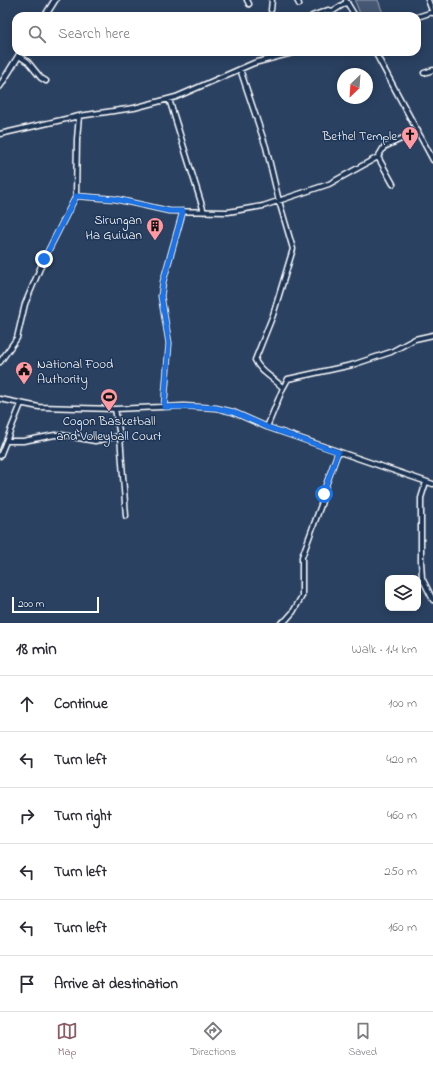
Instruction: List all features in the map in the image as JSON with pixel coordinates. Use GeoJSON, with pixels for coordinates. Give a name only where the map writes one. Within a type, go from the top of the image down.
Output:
{"type":"FeatureCollection","features":[{"type":"Feature","properties":{"kind":"main road"},"geometry":{"type":"LineString","coordinates":[[47,12],[55,0]]}},
{"type":"Feature","properties":{"kind":"main road"},"geometry":{"type":"LineString","coordinates":[[0,86],[19,56]]}},
{"type":"Feature","properties":{"kind":"street"},"geometry":{"type":"LineString","coordinates":[[271,10],[272,0]]}},
{"type":"Feature","properties":{"kind":"street"},"geometry":{"type":"LineString","coordinates":[[421,16],[433,13],[428,0]]}},
{"type":"Feature","properties":{"kind":"street"},"geometry":{"type":"LineString","coordinates":[[323,12],[328,10],[333,11],[347,1],[353,12]]}},
{"type":"Feature","properties":{"kind":"street"},"geometry":{"type":"LineString","coordinates":[[22,56],[41,78],[46,80]]}},
{"type":"Feature","properties":{"kind":"street"},"geometry":{"type":"LineString","coordinates":[[0,134],[79,116],[134,108],[176,97],[254,63],[281,56]]}},
{"type":"Feature","properties":{"kind":"street"},"geometry":{"type":"LineString","coordinates":[[377,56],[433,160]]}},
{"type":"Feature","properties":{"kind":"street"},"geometry":{"type":"LineString","coordinates":[[240,69],[266,147],[279,201],[293,249],[272,315],[255,360],[260,369],[279,383],[283,388]]}},
{"type":"Feature","properties":{"kind":"street"},"geometry":{"type":"LineString","coordinates":[[424,73],[433,70]]}},
{"type":"Feature","properties":{"kind":"street"},"geometry":{"type":"LineString","coordinates":[[168,99],[204,212]]}},
{"type":"Feature","properties":{"kind":"street"},"geometry":{"type":"LineString","coordinates":[[0,362],[17,338],[25,304],[44,259],[76,196],[79,116]]}},
{"type":"Feature","properties":{"kind":"street"},"geometry":{"type":"LineString","coordinates":[[76,196],[115,199],[169,211],[228,212],[263,206],[329,184],[378,157],[384,147],[418,131]]}},
{"type":"Feature","properties":{"kind":"street"},"geometry":{"type":"LineString","coordinates":[[378,157],[393,184]]}},
{"type":"Feature","properties":{"kind":"street"},"geometry":{"type":"LineString","coordinates":[[164,407],[169,343],[161,296],[163,282],[183,211]]}},
{"type":"Feature","properties":{"kind":"street"},"geometry":{"type":"LineString","coordinates":[[267,427],[288,379],[352,365],[391,352],[415,339],[433,335]]}},
{"type":"Feature","properties":{"kind":"street"},"geometry":{"type":"LineString","coordinates":[[279,383],[285,383]]}},
{"type":"Feature","properties":{"kind":"street"},"geometry":{"type":"LineString","coordinates":[[0,399],[39,407],[115,409],[164,407],[216,408],[233,412],[267,427],[433,484]]}},
{"type":"Feature","properties":{"kind":"street"},"geometry":{"type":"LineString","coordinates":[[0,456],[2,448],[7,441],[22,404]]}},
{"type":"Feature","properties":{"kind":"street"},"geometry":{"type":"LineString","coordinates":[[115,409],[120,436],[126,516]]}},
{"type":"Feature","properties":{"kind":"street"},"geometry":{"type":"LineString","coordinates":[[7,441],[23,441],[55,435],[95,441],[120,436]]}},
{"type":"Feature","properties":{"kind":"street"},"geometry":{"type":"LineString","coordinates":[[281,623],[286,620],[302,596],[302,557],[338,452]]}},
{"type":"Feature","properties":{"kind":"street"},"geometry":{"type":"LineString","coordinates":[[426,482],[421,498],[422,578],[433,600]]}},
{"type":"Feature","properties":{"kind":"shaded area"},"geometry":{"type":"Polygon","coordinates":[[[378,0],[382,12],[359,12],[355,1],[378,0]]]}},
{"type":"Feature","properties":{"kind":"place","name":"Bethel Temple"},"geometry":{"type":"Point","coordinates":[410,150]}},
{"type":"Feature","properties":{"kind":"place","name":"Sirungan Ha Guiuan"},"geometry":{"type":"Point","coordinates":[155,241]}},
{"type":"Feature","properties":{"kind":"place","name":"National Food Authority"},"geometry":{"type":"Point","coordinates":[24,385]}},
{"type":"Feature","properties":{"kind":"place","name":"Cogon Basketball and Volleyball Court"},"geometry":{"type":"Point","coordinates":[109,412]}},
{"type":"Feature","properties":{"kind":"route"},"geometry":{"type":"LineString","coordinates":[[44,259],[76,196],[115,199],[169,211],[183,211],[163,282],[161,296],[169,343],[166,382],[163,397],[164,407],[184,406],[216,408],[233,412],[267,427],[338,452],[324,494]]}}]}
